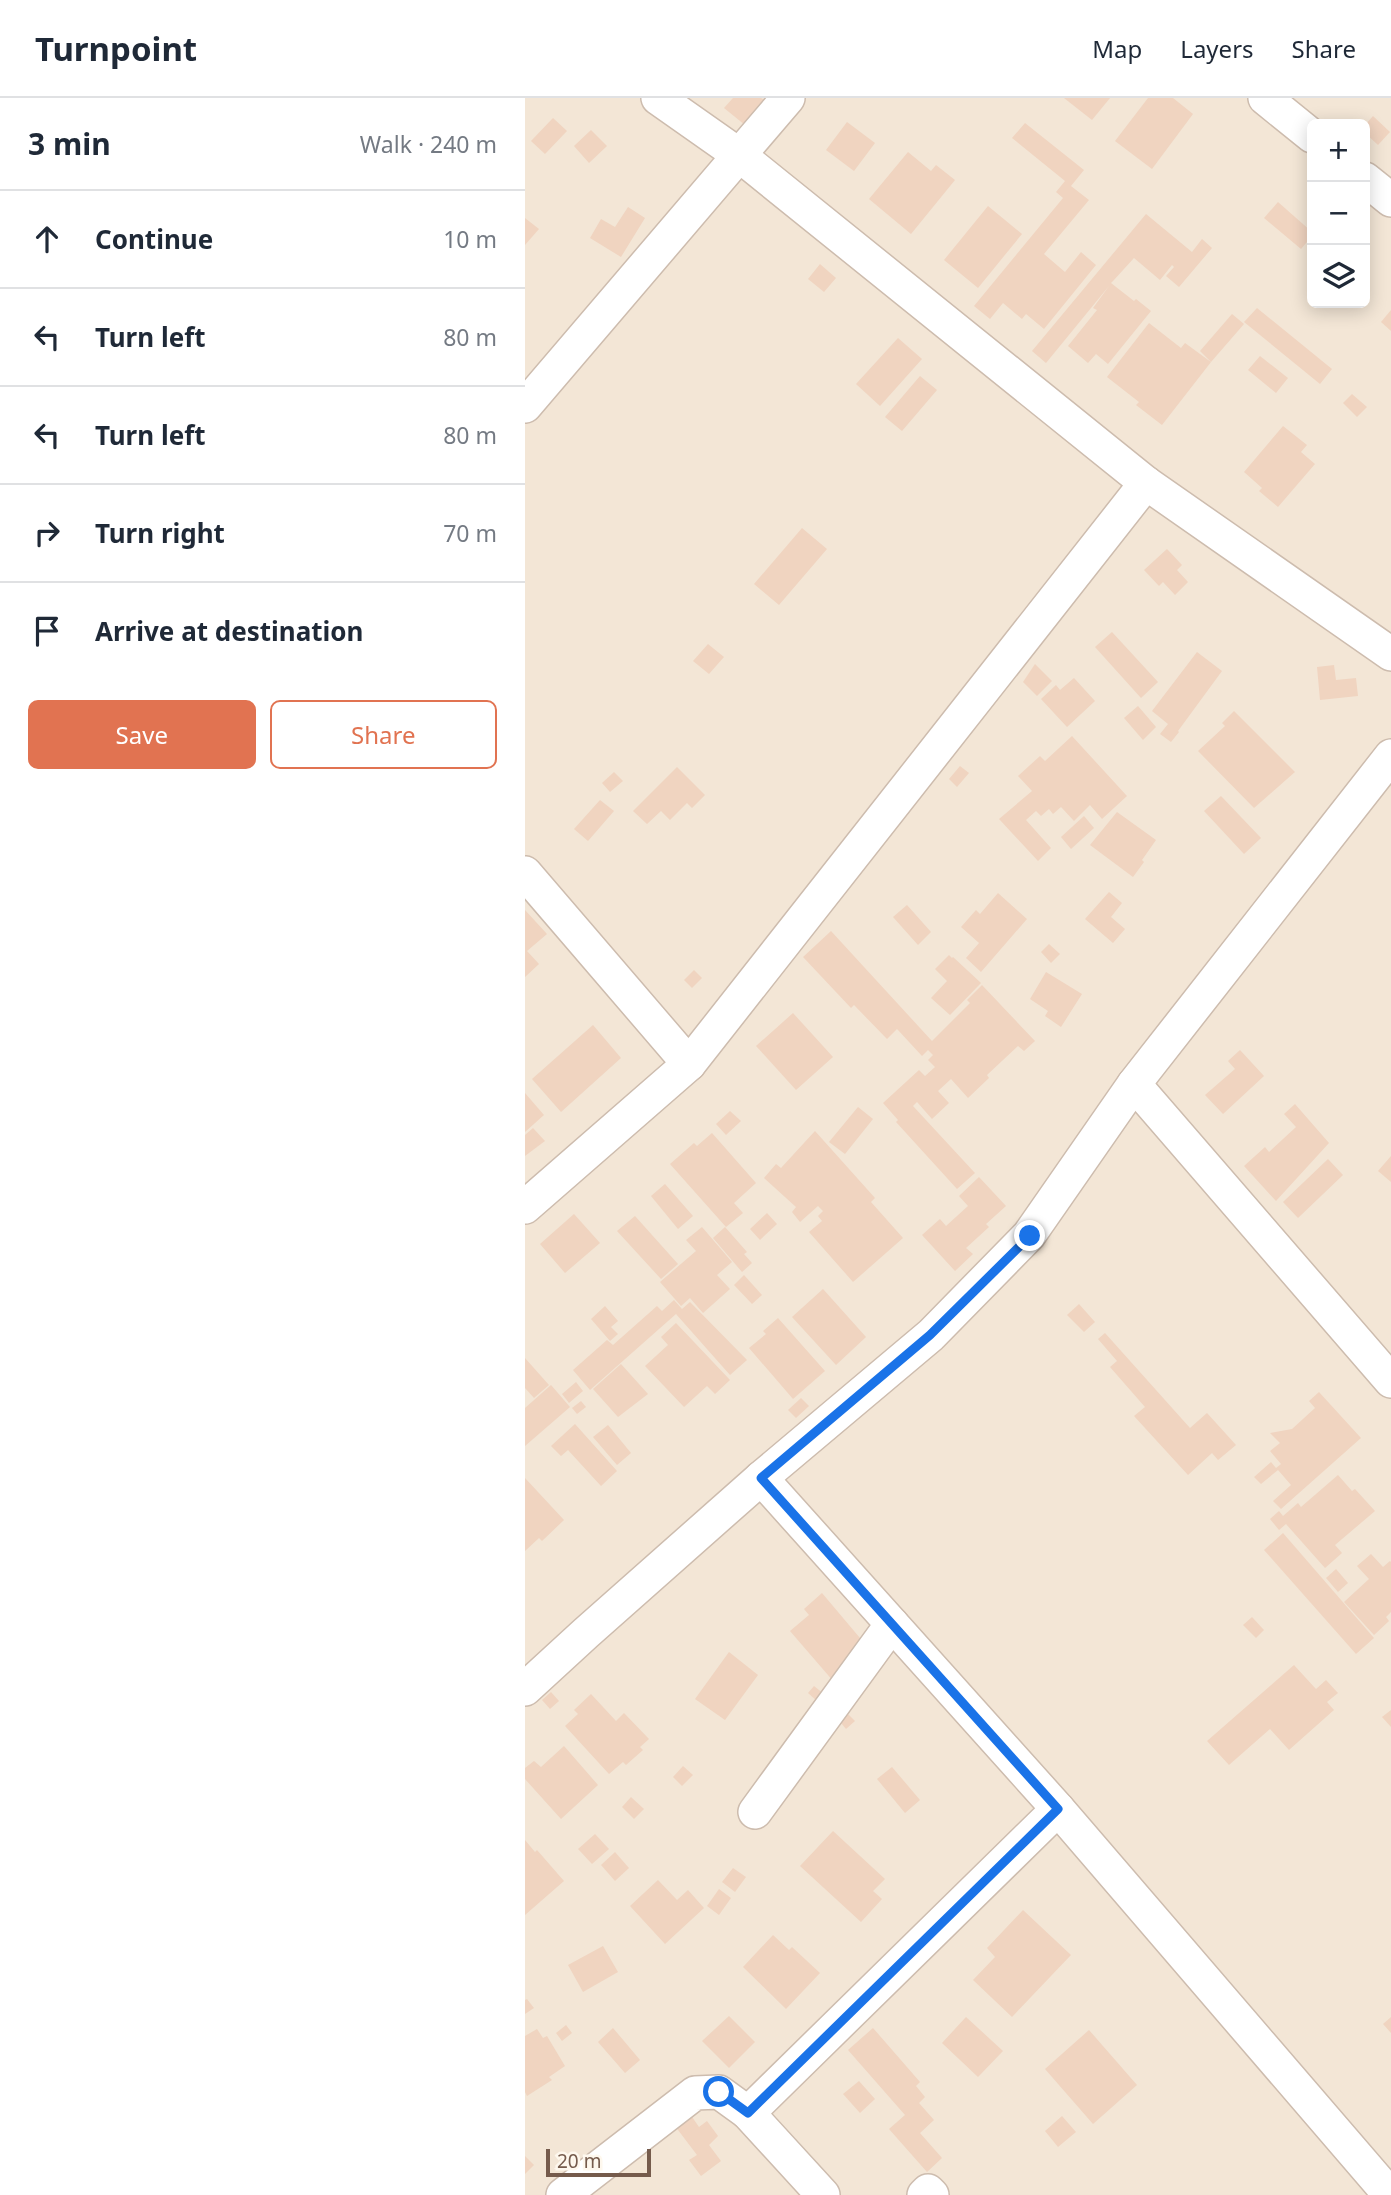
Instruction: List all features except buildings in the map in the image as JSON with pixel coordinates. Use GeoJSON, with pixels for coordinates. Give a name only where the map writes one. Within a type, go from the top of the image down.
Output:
{"type":"FeatureCollection","features":[{"type":"Feature","properties":{"kind":"street"},"geometry":{"type":"LineString","coordinates":[[658,98],[739,155],[1146,483],[1391,654]]}},
{"type":"Feature","properties":{"kind":"street"},"geometry":{"type":"LineString","coordinates":[[525,406],[788,98]]}},
{"type":"Feature","properties":{"kind":"street"},"geometry":{"type":"LineString","coordinates":[[1265,98],[1307,132]]}},
{"type":"Feature","properties":{"kind":"street"},"geometry":{"type":"LineString","coordinates":[[1370,182],[1391,200]]}},
{"type":"Feature","properties":{"kind":"street"},"geometry":{"type":"LineString","coordinates":[[525,1207],[689,1064],[1146,483]]}},
{"type":"Feature","properties":{"kind":"street"},"geometry":{"type":"LineString","coordinates":[[525,1689],[761,1478],[930,1335],[1030,1236],[1134,1084],[1391,756]]}},
{"type":"Feature","properties":{"kind":"street"},"geometry":{"type":"LineString","coordinates":[[525,873],[689,1064]]}},
{"type":"Feature","properties":{"kind":"street"},"geometry":{"type":"LineString","coordinates":[[1134,1084],[1388,1370]]}},
{"type":"Feature","properties":{"kind":"street"},"geometry":{"type":"LineString","coordinates":[[761,1478],[1058,1809],[1390,2195]]}},
{"type":"Feature","properties":{"kind":"street"},"geometry":{"type":"LineString","coordinates":[[755,1812],[892,1624]]}},
{"type":"Feature","properties":{"kind":"street"},"geometry":{"type":"LineString","coordinates":[[748,2113],[1058,1809]]}},
{"type":"Feature","properties":{"kind":"street"},"geometry":{"type":"LineString","coordinates":[[563,2195],[695,2092],[719,2092],[748,2113],[823,2195]]}},
{"type":"Feature","properties":{"kind":"street"},"geometry":{"type":"LineString","coordinates":[[924,2195],[928,2191],[932,2195]]}},
{"type":"Feature","properties":{"kind":"shaded area"},"geometry":{"type":"Polygon","coordinates":[[[525,98],[1391,98],[1391,2195],[525,2195],[525,98]]]}},
{"type":"Feature","properties":{"kind":"route"},"geometry":{"type":"LineString","coordinates":[[719,2092],[748,2113],[1058,1809],[761,1478],[930,1335],[1030,1236]]}}]}
